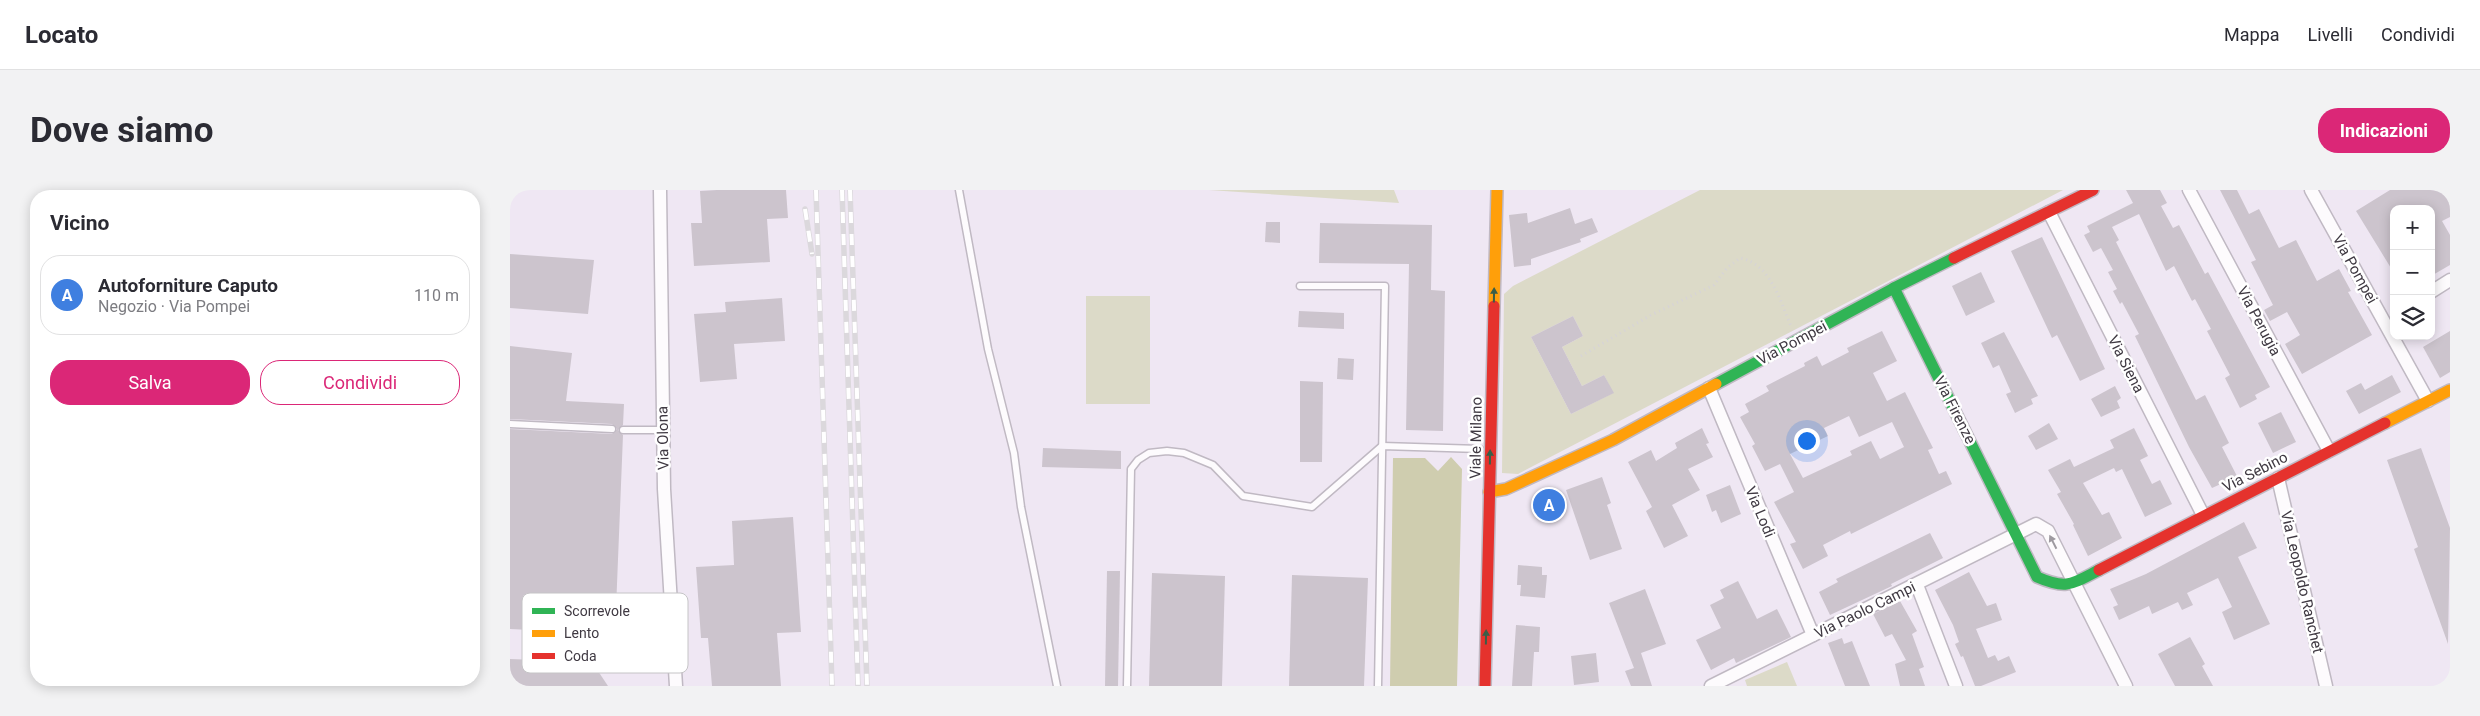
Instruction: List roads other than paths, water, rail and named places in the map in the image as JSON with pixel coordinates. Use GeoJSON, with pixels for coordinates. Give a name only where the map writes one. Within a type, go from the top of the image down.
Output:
{"type":"FeatureCollection","features":[{"type":"Feature","properties":{"kind":"street","name":"Via Olona"},"geometry":{"type":"LineString","coordinates":[[660,190],[664,489],[670,593]]}},
{"type":"Feature","properties":{"kind":"street","name":"Viale Milano"},"geometry":{"type":"LineString","coordinates":[[1485,686],[1496,190]]}},
{"type":"Feature","properties":{"kind":"street","name":"Via Pompei"},"geometry":{"type":"LineString","coordinates":[[1489,492],[1506,489],[1613,440],[1894,288],[2093,190]]}},
{"type":"Feature","properties":{"kind":"street","name":"Via Perugia"},"geometry":{"type":"LineString","coordinates":[[2189,190],[2329,451]]}},
{"type":"Feature","properties":{"kind":"street","name":"Via Pompei"},"geometry":{"type":"LineString","coordinates":[[2311,190],[2389,318],[2428,401]]}},
{"type":"Feature","properties":{"kind":"street","name":"Viale Milano"},"geometry":{"type":"LineString","coordinates":[[1474,686],[1485,200]]}},
{"type":"Feature","properties":{"kind":"street","name":"Via Siena"},"geometry":{"type":"LineString","coordinates":[[2048,212],[2203,515]]}},
{"type":"Feature","properties":{"kind":"street"},"geometry":{"type":"LineString","coordinates":[[2435,289],[2450,280]]}},
{"type":"Feature","properties":{"kind":"street","name":"Via Firenze"},"geometry":{"type":"LineString","coordinates":[[1894,288],[2017,532],[2037,577],[2057,586],[2074,583]]}},
{"type":"Feature","properties":{"kind":"street","name":"Via Lodi"},"geometry":{"type":"LineString","coordinates":[[1709,388],[1813,636]]}},
{"type":"Feature","properties":{"kind":"street","name":"Via Sebino"},"geometry":{"type":"LineString","coordinates":[[2074,583],[2203,515],[2450,390]]}},
{"type":"Feature","properties":{"kind":"street","name":"Via Leopoldo Ranchet"},"geometry":{"type":"LineString","coordinates":[[2278,478],[2326,686]]}},
{"type":"Feature","properties":{"kind":"street"},"geometry":{"type":"LineString","coordinates":[[2017,532],[2036,524],[2048,531],[2126,686]]}},
{"type":"Feature","properties":{"kind":"street","name":"Via Paolo Campi"},"geometry":{"type":"LineString","coordinates":[[1711,686],[1917,585],[2017,532]]}},
{"type":"Feature","properties":{"kind":"street"},"geometry":{"type":"LineString","coordinates":[[1917,585],[1956,686]]}},
{"type":"Feature","properties":{"kind":"street","name":"Via Olona"},"geometry":{"type":"LineString","coordinates":[[675,673],[676,686]]}},
{"type":"Feature","properties":{"kind":"lane"},"geometry":{"type":"LineString","coordinates":[[959,190],[988,349],[1014,453],[1021,508],[1057,686]]}},
{"type":"Feature","properties":{"kind":"lane"},"geometry":{"type":"LineString","coordinates":[[1300,286],[1385,286],[1378,686]]}},
{"type":"Feature","properties":{"kind":"lane"},"geometry":{"type":"LineString","coordinates":[[510,424],[612,429]]}},
{"type":"Feature","properties":{"kind":"lane"},"geometry":{"type":"LineString","coordinates":[[623,430],[663,430]]}},
{"type":"Feature","properties":{"kind":"lane"},"geometry":{"type":"LineString","coordinates":[[1127,686],[1131,469],[1138,460],[1149,454],[1168,451],[1184,453],[1213,465],[1243,496],[1312,507],[1382,446],[1480,449]]}},
{"type":"Feature","properties":{"kind":"railway"},"geometry":{"type":"LineString","coordinates":[[816,190],[832,686]]}},
{"type":"Feature","properties":{"kind":"railway"},"geometry":{"type":"LineString","coordinates":[[842,190],[858,686]]}},
{"type":"Feature","properties":{"kind":"railway"},"geometry":{"type":"LineString","coordinates":[[850,190],[867,686]]}},
{"type":"Feature","properties":{"kind":"railway"},"geometry":{"type":"LineString","coordinates":[[805,209],[812,254]]}},
{"type":"Feature","properties":{"kind":"place","name":"Autoforniture Caputo"},"geometry":{"type":"Point","coordinates":[1549,505]}}]}
